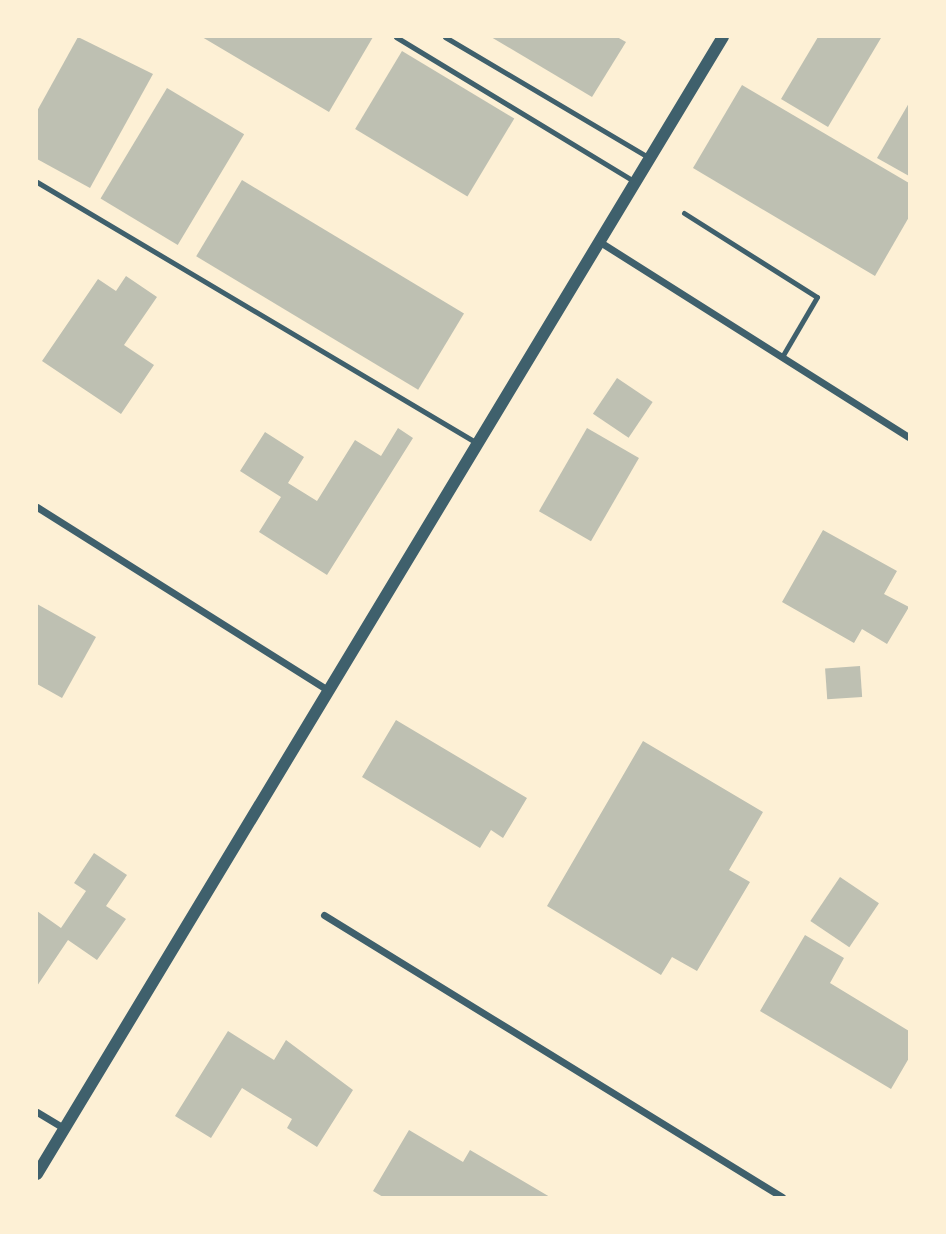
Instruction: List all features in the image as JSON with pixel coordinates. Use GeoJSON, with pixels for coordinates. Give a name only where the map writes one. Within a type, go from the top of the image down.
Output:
{"type":"FeatureCollection","features":[{"type":"Feature","properties":{"kind":"street"},"geometry":{"type":"LineString","coordinates":[[37,1174],[328,690],[480,444],[723,37]]}},
{"type":"Feature","properties":{"kind":"street"},"geometry":{"type":"LineString","coordinates":[[600,242],[909,437]]}},
{"type":"Feature","properties":{"kind":"street"},"geometry":{"type":"LineString","coordinates":[[37,506],[328,690]]}},
{"type":"Feature","properties":{"kind":"street"},"geometry":{"type":"LineString","coordinates":[[324,915],[782,1197]]}},
{"type":"Feature","properties":{"kind":"street"},"geometry":{"type":"LineString","coordinates":[[37,1112],[66,1129]]}},
{"type":"Feature","properties":{"kind":"lane"},"geometry":{"type":"LineString","coordinates":[[396,37],[636,182]]}},
{"type":"Feature","properties":{"kind":"lane"},"geometry":{"type":"LineString","coordinates":[[445,37],[650,158]]}},
{"type":"Feature","properties":{"kind":"lane"},"geometry":{"type":"LineString","coordinates":[[37,183],[480,444]]}},
{"type":"Feature","properties":{"kind":"lane"},"geometry":{"type":"LineString","coordinates":[[684,213],[817,296],[782,357]]}},
{"type":"Feature","properties":{"kind":"building"},"geometry":{"type":"Polygon","coordinates":[[[78,37],[153,74],[90,188],[37,159],[37,111],[78,37]]]}},
{"type":"Feature","properties":{"kind":"building"},"geometry":{"type":"Polygon","coordinates":[[[202,37],[373,37],[329,112],[202,37]]]}},
{"type":"Feature","properties":{"kind":"building"},"geometry":{"type":"Polygon","coordinates":[[[491,37],[617,37],[626,42],[592,97],[491,37]]]}},
{"type":"Feature","properties":{"kind":"building"},"geometry":{"type":"Polygon","coordinates":[[[818,37],[881,38],[828,127],[781,99],[818,37]]]}},
{"type":"Feature","properties":{"kind":"building"},"geometry":{"type":"Polygon","coordinates":[[[402,51],[514,118],[467,196],[355,129],[402,51]]]}},
{"type":"Feature","properties":{"kind":"building"},"geometry":{"type":"Polygon","coordinates":[[[742,85],[909,183],[909,217],[875,276],[693,168],[742,85]]]}},
{"type":"Feature","properties":{"kind":"building"},"geometry":{"type":"Polygon","coordinates":[[[167,88],[244,134],[178,245],[101,199],[167,88]]]}},
{"type":"Feature","properties":{"kind":"building"},"geometry":{"type":"Polygon","coordinates":[[[909,103],[909,176],[877,158],[909,103]]]}},
{"type":"Feature","properties":{"kind":"building"},"geometry":{"type":"Polygon","coordinates":[[[242,180],[464,313],[418,390],[196,256],[242,180]]]}},
{"type":"Feature","properties":{"kind":"building"},"geometry":{"type":"Polygon","coordinates":[[[126,276],[157,297],[124,345],[154,365],[121,414],[42,361],[98,279],[116,291],[126,276]]]}},
{"type":"Feature","properties":{"kind":"building"},"geometry":{"type":"Polygon","coordinates":[[[617,378],[653,402],[629,438],[593,414],[617,378]]]}},
{"type":"Feature","properties":{"kind":"building"},"geometry":{"type":"Polygon","coordinates":[[[398,428],[413,438],[327,575],[259,532],[281,497],[240,471],[265,432],[304,457],[288,483],[317,501],[355,440],[381,456],[398,428]]]}},
{"type":"Feature","properties":{"kind":"building"},"geometry":{"type":"Polygon","coordinates":[[[587,428],[639,458],[591,541],[539,511],[587,428]]]}},
{"type":"Feature","properties":{"kind":"building"},"geometry":{"type":"Polygon","coordinates":[[[823,530],[897,571],[884,594],[909,607],[887,644],[862,629],[854,643],[782,602],[823,530]]]}},
{"type":"Feature","properties":{"kind":"building"},"geometry":{"type":"Polygon","coordinates":[[[37,604],[96,637],[62,698],[37,684],[37,604]]]}},
{"type":"Feature","properties":{"kind":"building"},"geometry":{"type":"Polygon","coordinates":[[[860,666],[862,697],[827,699],[825,668],[860,666]]]}},
{"type":"Feature","properties":{"kind":"building"},"geometry":{"type":"Polygon","coordinates":[[[396,720],[527,798],[503,838],[491,830],[480,848],[362,777],[396,720]]]}},
{"type":"Feature","properties":{"kind":"building"},"geometry":{"type":"Polygon","coordinates":[[[643,741],[763,812],[729,870],[750,882],[697,971],[672,957],[661,975],[547,906],[643,741]]]}},
{"type":"Feature","properties":{"kind":"building"},"geometry":{"type":"Polygon","coordinates":[[[94,853],[127,875],[106,906],[126,919],[97,960],[68,940],[37,986],[37,911],[61,928],[86,891],[74,883],[94,853]]]}},
{"type":"Feature","properties":{"kind":"building"},"geometry":{"type":"Polygon","coordinates":[[[840,877],[879,903],[849,947],[810,921],[840,877]]]}},
{"type":"Feature","properties":{"kind":"building"},"geometry":{"type":"Polygon","coordinates":[[[805,935],[844,958],[830,983],[909,1031],[909,1058],[891,1089],[760,1011],[805,935]]]}},
{"type":"Feature","properties":{"kind":"building"},"geometry":{"type":"Polygon","coordinates":[[[228,1031],[274,1060],[286,1040],[353,1090],[317,1147],[287,1128],[292,1119],[242,1088],[211,1138],[175,1116],[228,1031]]]}},
{"type":"Feature","properties":{"kind":"building"},"geometry":{"type":"Polygon","coordinates":[[[409,1130],[463,1162],[470,1150],[550,1197],[383,1197],[373,1191],[409,1130]]]}}]}
